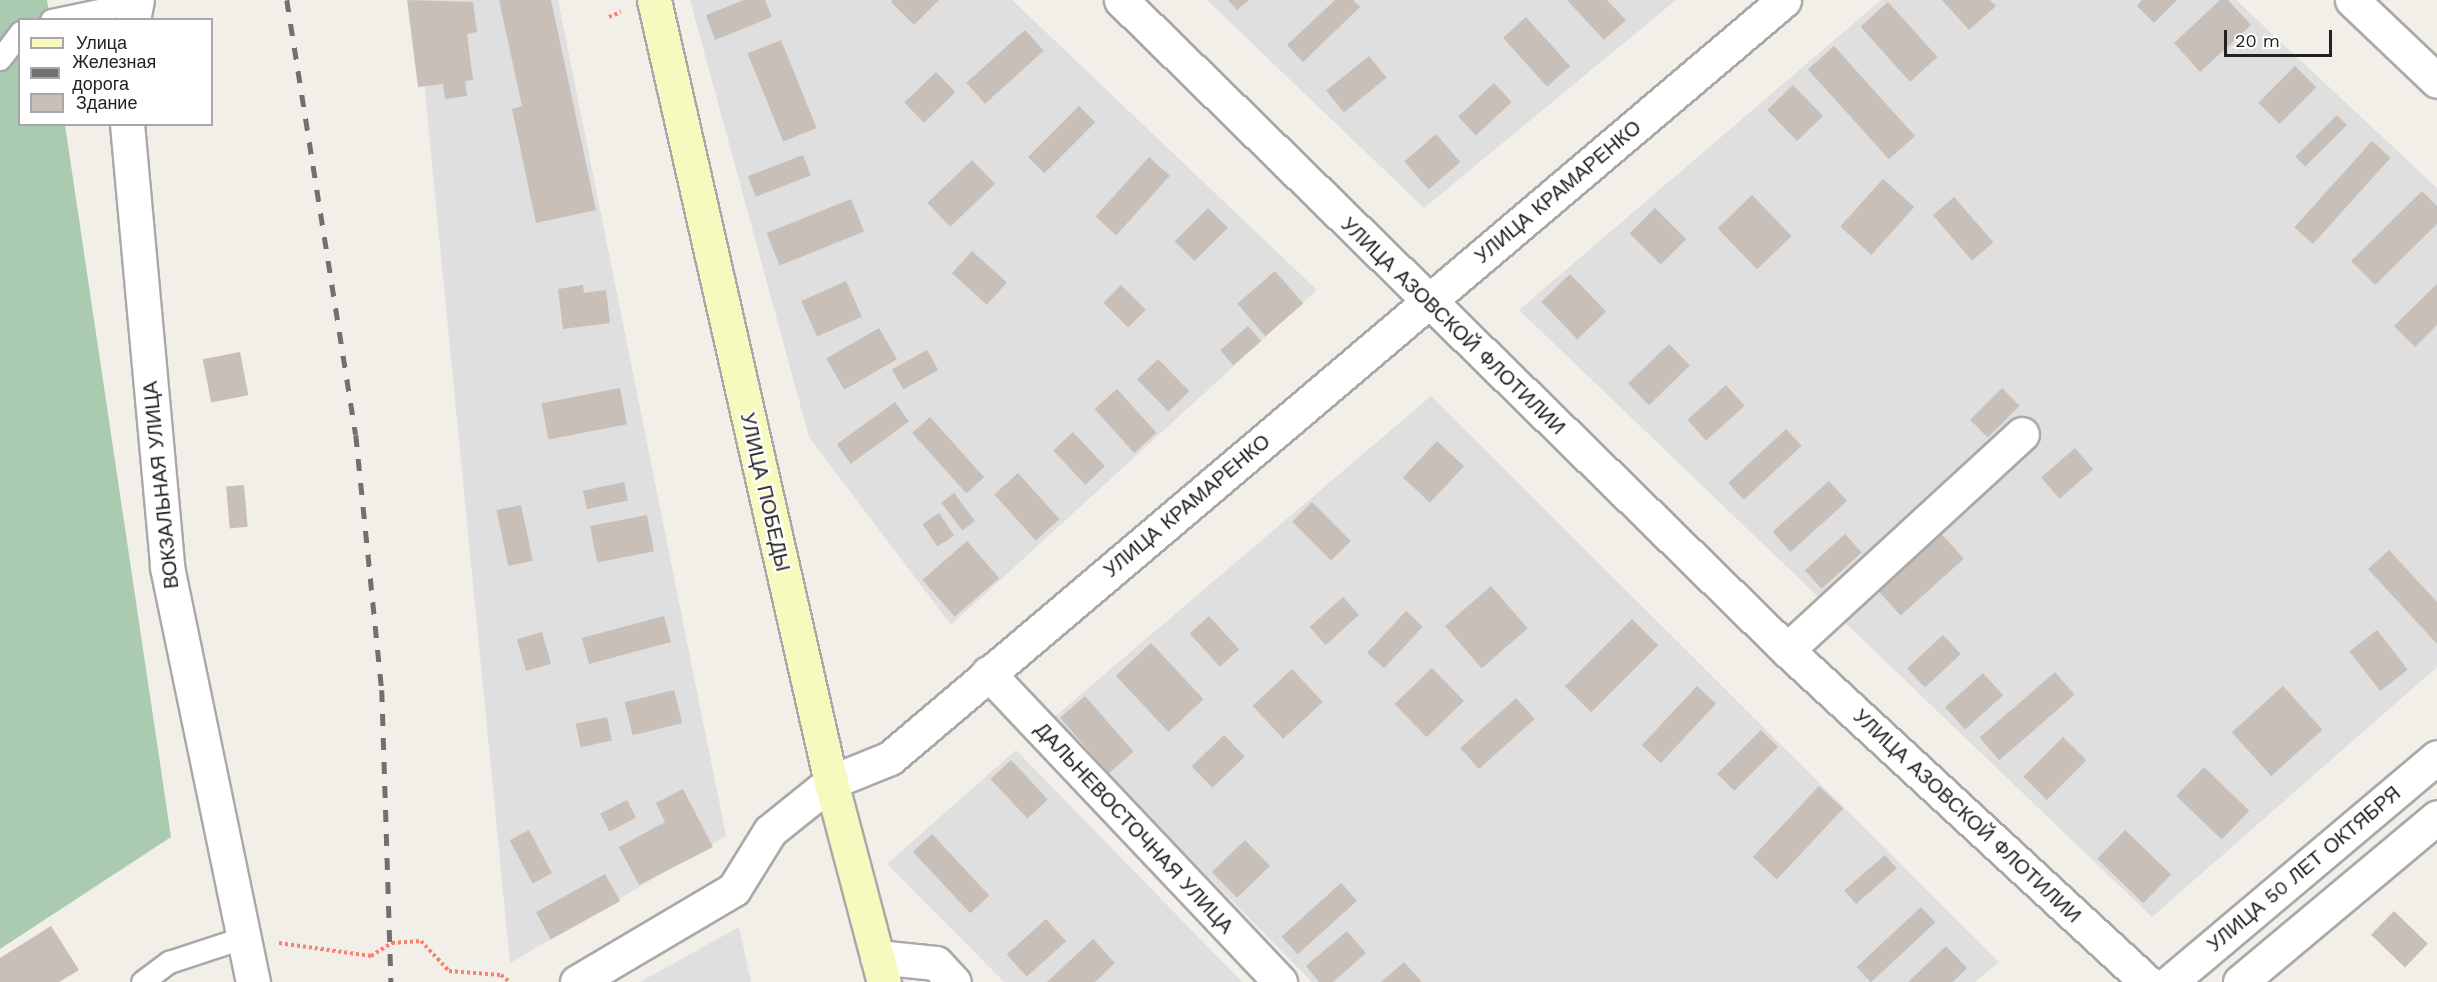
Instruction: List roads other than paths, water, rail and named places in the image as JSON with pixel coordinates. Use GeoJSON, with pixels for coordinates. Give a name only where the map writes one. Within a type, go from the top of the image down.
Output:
{"type":"FeatureCollection","features":[{"type":"Feature","properties":{"kind":"street","name":"УЛИЦА ПОБЕДЫ"},"geometry":{"type":"LineString","coordinates":[[654,0],[831,782],[880,970]]}},
{"type":"Feature","properties":{"kind":"street","name":"УЛИЦА АЗОВСКОЙ ФЛОТИЛИИ"},"geometry":{"type":"LineString","coordinates":[[1121,0],[1427,303],[1787,650],[2147,982]]}},
{"type":"Feature","properties":{"kind":"street","name":"УЛИЦА КРАМАРЕНКО"},"geometry":{"type":"LineString","coordinates":[[577,982],[734,889],[770,831],[831,782],[890,758],[1784,0]]}},
{"type":"Feature","properties":{"kind":"street"},"geometry":{"type":"LineString","coordinates":[[2352,0],[2437,81]]}},
{"type":"Feature","properties":{"kind":"street","name":"ВОКЗАЛЬНАЯ УЛИЦА"},"geometry":{"type":"LineString","coordinates":[[127,126],[167,567],[254,982]]}},
{"type":"Feature","properties":{"kind":"street"},"geometry":{"type":"LineString","coordinates":[[1787,650],[2022,434]]}},
{"type":"Feature","properties":{"kind":"street","name":"ДАЛЬНЕВОСТОЧНАЯ УЛИЦА"},"geometry":{"type":"LineString","coordinates":[[988,673],[1280,982]]}},
{"type":"Feature","properties":{"kind":"street","name":"УЛИЦА 50 ЛЕТ ОКТЯБРЯ"},"geometry":{"type":"LineString","coordinates":[[2170,982],[2437,757]]}},
{"type":"Feature","properties":{"kind":"street"},"geometry":{"type":"LineString","coordinates":[[2240,982],[2437,817]]}},
{"type":"Feature","properties":{"kind":"street"},"geometry":{"type":"LineString","coordinates":[[880,970],[936,963],[954,982]]}},
{"type":"Feature","properties":{"kind":"lane"},"geometry":{"type":"LineString","coordinates":[[64,18],[136,7]]}},
{"type":"Feature","properties":{"kind":"lane"},"geometry":{"type":"LineString","coordinates":[[0,59],[18,35]]}},
{"type":"Feature","properties":{"kind":"lane"},"geometry":{"type":"LineString","coordinates":[[142,982],[169,962],[244,937]]}},
{"type":"Feature","properties":{"kind":"railway"},"geometry":{"type":"LineString","coordinates":[[287,0],[356,435],[382,690],[391,982]]}}]}
